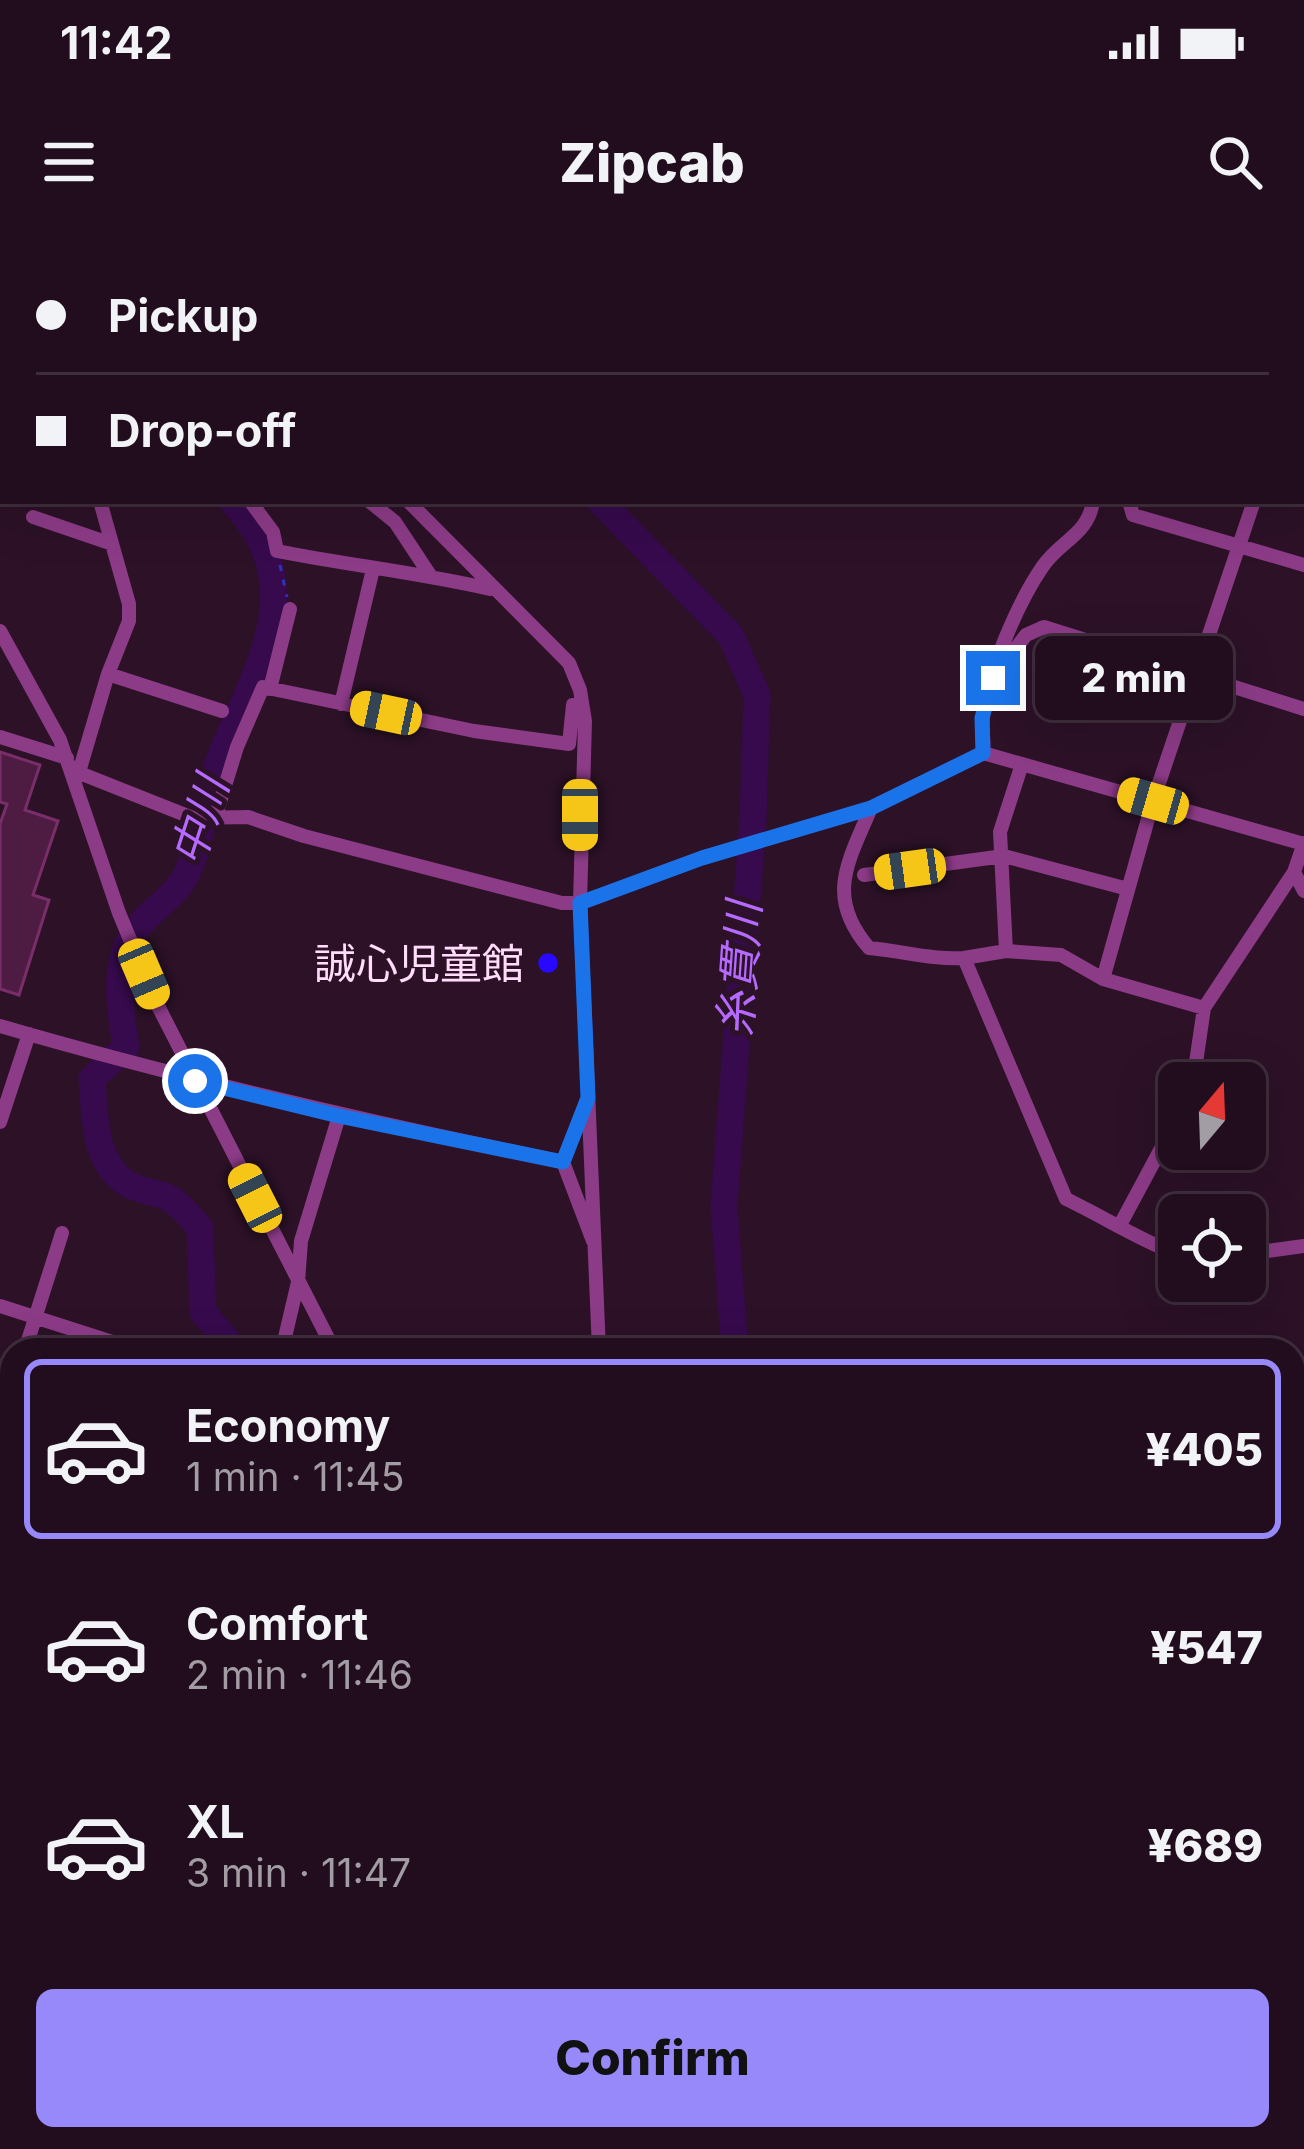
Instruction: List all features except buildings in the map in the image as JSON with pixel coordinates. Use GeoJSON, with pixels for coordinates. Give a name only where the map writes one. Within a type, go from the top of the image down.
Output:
{"type":"FeatureCollection","features":[{"type":"Feature","properties":{"kind":"street"},"geometry":{"type":"LineString","coordinates":[[73,767],[129,621],[129,604],[101,504]]}},
{"type":"Feature","properties":{"kind":"street"},"geometry":{"type":"LineString","coordinates":[[252,504],[272,532],[277,551],[495,590]]}},
{"type":"Feature","properties":{"kind":"street"},"geometry":{"type":"LineString","coordinates":[[373,504],[395,522],[430,575]]}},
{"type":"Feature","properties":{"kind":"street"},"geometry":{"type":"LineString","coordinates":[[411,504],[568,663],[582,704],[580,903],[599,1338]]}},
{"type":"Feature","properties":{"kind":"street"},"geometry":{"type":"LineString","coordinates":[[983,753],[982,718],[1022,605],[1042,567],[1084,528],[1092,504]]}},
{"type":"Feature","properties":{"kind":"street"},"geometry":{"type":"LineString","coordinates":[[1130,504],[1133,515],[1304,565]]}},
{"type":"Feature","properties":{"kind":"street"},"geometry":{"type":"LineString","coordinates":[[1103,979],[1153,801],[1253,504]]}},
{"type":"Feature","properties":{"kind":"street"},"geometry":{"type":"LineString","coordinates":[[33,517],[112,544]]}},
{"type":"Feature","properties":{"kind":"street"},"geometry":{"type":"LineString","coordinates":[[341,704],[373,569]]}},
{"type":"Feature","properties":{"kind":"street"},"geometry":{"type":"LineString","coordinates":[[270,689],[290,609]]}},
{"type":"Feature","properties":{"kind":"street"},"geometry":{"type":"LineString","coordinates":[[993,678],[1027,635],[1044,627],[1304,710]]}},
{"type":"Feature","properties":{"kind":"street"},"geometry":{"type":"LineString","coordinates":[[0,631],[73,767],[119,913],[195,1081],[327,1338]]}},
{"type":"Feature","properties":{"kind":"street"},"geometry":{"type":"LineString","coordinates":[[108,674],[222,711]]}},
{"type":"Feature","properties":{"kind":"street"},"geometry":{"type":"LineString","coordinates":[[214,817],[263,687],[474,731],[568,744],[573,705],[582,704]]}},
{"type":"Feature","properties":{"kind":"street"},"geometry":{"type":"LineString","coordinates":[[0,736],[193,818],[248,818],[562,903],[580,903],[702,858],[871,808],[983,753],[1304,844],[1294,872],[1204,1008],[1196,1062]]}},
{"type":"Feature","properties":{"kind":"street"},"geometry":{"type":"LineString","coordinates":[[1006,951],[1000,832],[1022,764]]}},
{"type":"Feature","properties":{"kind":"street"},"geometry":{"type":"LineString","coordinates":[[871,808],[842,884],[847,914],[869,948],[916,952],[939,960],[1006,951],[1061,955],[1103,979],[1204,1008]]}},
{"type":"Feature","properties":{"kind":"street"},"geometry":{"type":"LineString","coordinates":[[864,875],[1004,856],[1128,889]]}},
{"type":"Feature","properties":{"kind":"street"},"geometry":{"type":"LineString","coordinates":[[1294,872],[1304,891]]}},
{"type":"Feature","properties":{"kind":"street"},"geometry":{"type":"LineString","coordinates":[[964,958],[1066,1199],[1158,1247]]}},
{"type":"Feature","properties":{"kind":"street"},"geometry":{"type":"LineString","coordinates":[[0,1026],[339,1116],[563,1162]]}},
{"type":"Feature","properties":{"kind":"street"},"geometry":{"type":"LineString","coordinates":[[0,1122],[29,1034]]}},
{"type":"Feature","properties":{"kind":"street"},"geometry":{"type":"LineString","coordinates":[[588,1098],[563,1162],[597,1248]]}},
{"type":"Feature","properties":{"kind":"street"},"geometry":{"type":"LineString","coordinates":[[285,1338],[298,1282],[301,1240],[339,1116]]}},
{"type":"Feature","properties":{"kind":"street"},"geometry":{"type":"LineString","coordinates":[[1120,1225],[1158,1154]]}},
{"type":"Feature","properties":{"kind":"street"},"geometry":{"type":"LineString","coordinates":[[29,1338],[62,1234]]}},
{"type":"Feature","properties":{"kind":"street"},"geometry":{"type":"LineString","coordinates":[[1266,1251],[1304,1246]]}},
{"type":"Feature","properties":{"kind":"street"},"geometry":{"type":"LineString","coordinates":[[0,1306],[92,1338]]}},
{"type":"Feature","properties":{"kind":"path"},"geometry":{"type":"LineString","coordinates":[[277,551],[290,609]]}},
{"type":"Feature","properties":{"kind":"waterway","name":"中川"},"geometry":{"type":"LineString","coordinates":[[225,1338],[203,1312],[200,1228],[175,1202],[128,1184],[108,1164],[95,1123],[92,1079],[126,1047],[120,988],[128,944],[140,924],[180,885],[191,865],[215,771],[268,635],[273,602],[270,568],[257,535],[234,504]]}},
{"type":"Feature","properties":{"kind":"waterway","name":"糸貫川"},"geometry":{"type":"LineString","coordinates":[[603,504],[731,636],[757,695],[753,819],[724,1206],[734,1338]]}},
{"type":"Feature","properties":{"kind":"place","name":"誠心児童館"},"geometry":{"type":"Point","coordinates":[548,963]}},
{"type":"Feature","properties":{"kind":"route"},"geometry":{"type":"LineString","coordinates":[[195,1081],[563,1162],[588,1098],[580,903],[702,858],[871,808],[983,753],[982,718],[993,678]]}}]}
